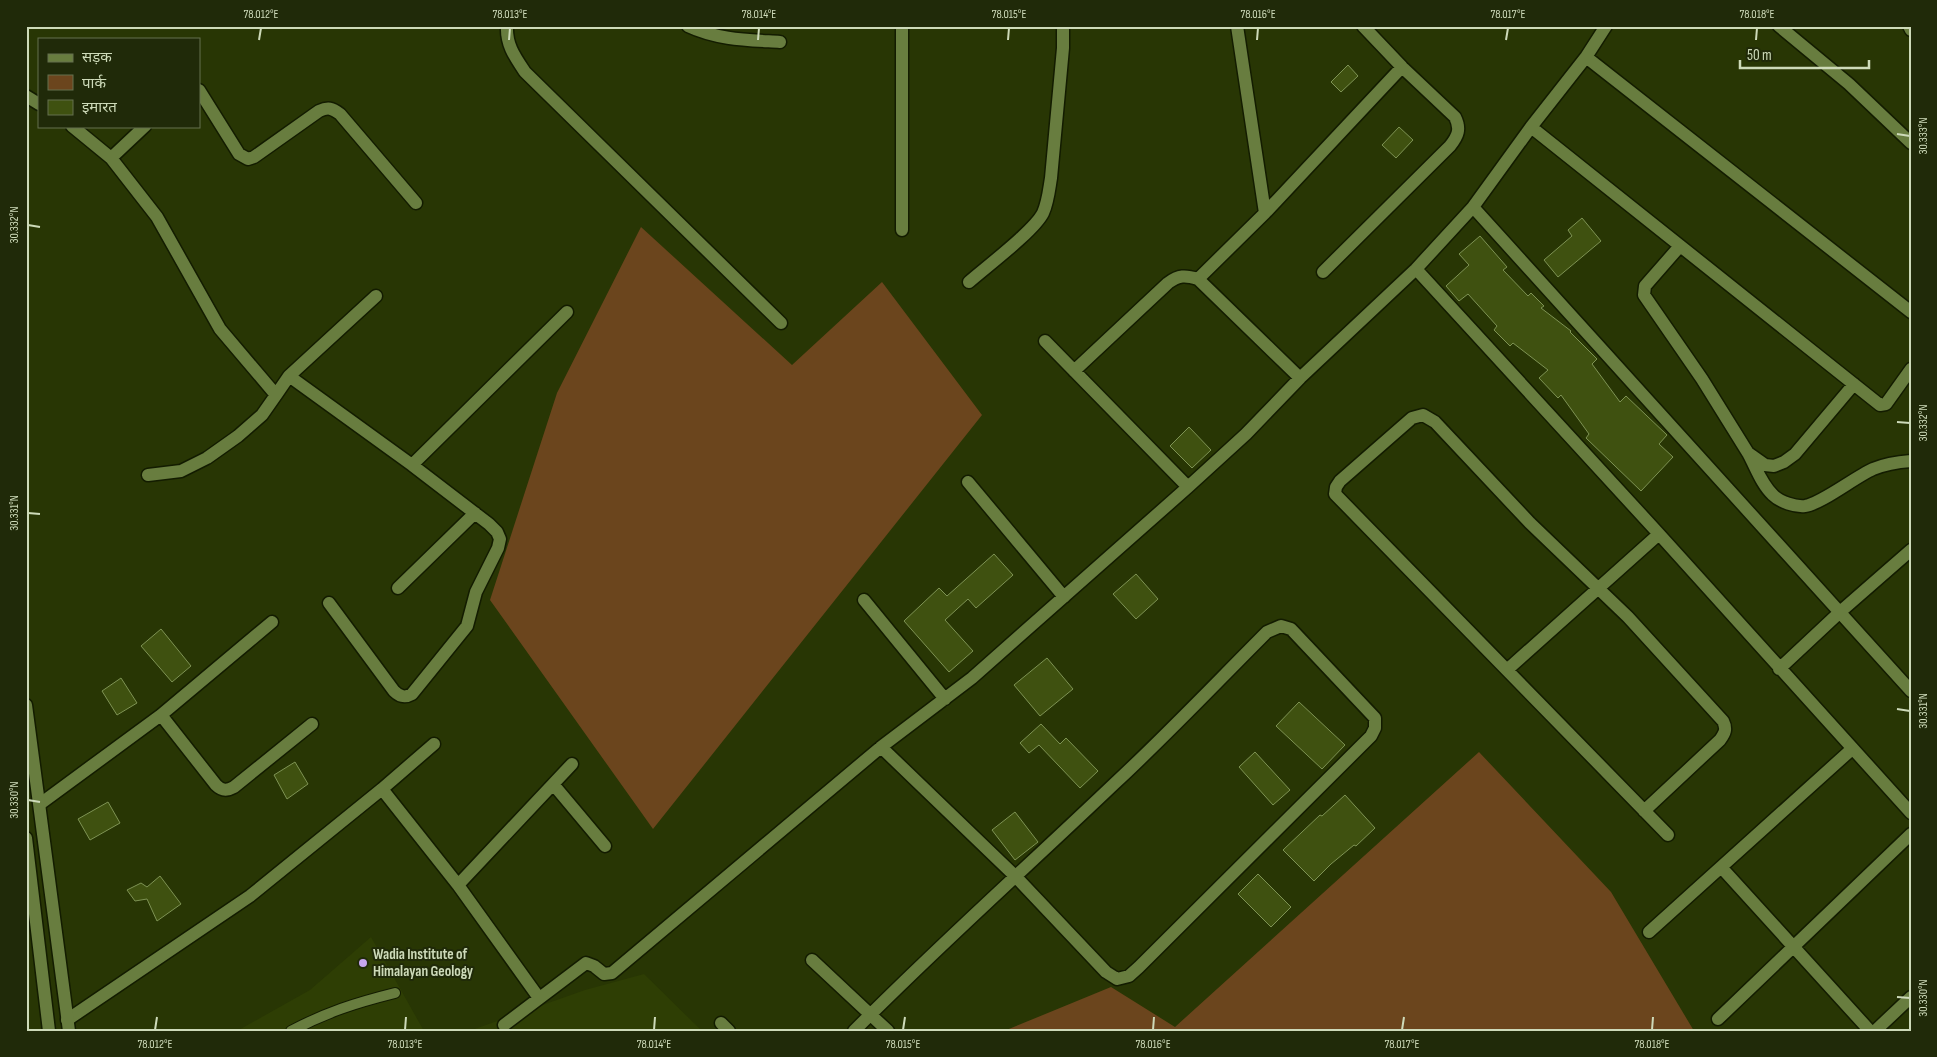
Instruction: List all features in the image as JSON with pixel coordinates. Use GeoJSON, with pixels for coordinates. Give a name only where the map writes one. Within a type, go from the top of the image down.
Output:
{"type":"FeatureCollection","features":[{"type":"Feature","properties":{"kind":"street"},"geometry":{"type":"LineString","coordinates":[[507,26],[506,34],[511,51],[525,72],[781,323]]}},
{"type":"Feature","properties":{"kind":"street"},"geometry":{"type":"LineString","coordinates":[[688,26],[704,34],[723,38],[780,42]]}},
{"type":"Feature","properties":{"kind":"street"},"geometry":{"type":"LineString","coordinates":[[902,26],[902,230]]}},
{"type":"Feature","properties":{"kind":"street"},"geometry":{"type":"LineString","coordinates":[[969,282],[1030,228],[1042,214],[1048,197],[1051,178],[1063,26]]}},
{"type":"Feature","properties":{"kind":"street"},"geometry":{"type":"LineString","coordinates":[[1237,26],[1265,213]]}},
{"type":"Feature","properties":{"kind":"street"},"geometry":{"type":"LineString","coordinates":[[1323,272],[1368,225],[1450,146],[1459,132],[1459,124],[1455,117],[1402,67],[1363,26]]}},
{"type":"Feature","properties":{"kind":"street"},"geometry":{"type":"LineString","coordinates":[[504,1025],[586,963],[594,966],[604,974],[612,973],[881,747],[972,678],[1188,487],[1246,434],[1300,378],[1416,269],[1473,207],[1531,127],[1586,57],[1606,26]]}},
{"type":"Feature","properties":{"kind":"street"},"geometry":{"type":"LineString","coordinates":[[1779,26],[1849,84],[1911,143]]}},
{"type":"Feature","properties":{"kind":"street"},"geometry":{"type":"LineString","coordinates":[[1909,26],[1911,30]]}},
{"type":"Feature","properties":{"kind":"street"},"geometry":{"type":"LineString","coordinates":[[1586,57],[1911,312]]}},
{"type":"Feature","properties":{"kind":"street"},"geometry":{"type":"LineString","coordinates":[[1198,279],[1265,213],[1402,67]]}},
{"type":"Feature","properties":{"kind":"street"},"geometry":{"type":"LineString","coordinates":[[200,92],[239,154],[248,159],[254,157],[319,111],[325,108],[332,108],[340,114],[416,203]]}},
{"type":"Feature","properties":{"kind":"street"},"geometry":{"type":"LineString","coordinates":[[26,96],[38,103]]}},
{"type":"Feature","properties":{"kind":"street"},"geometry":{"type":"LineString","coordinates":[[1531,127],[1883,405],[1886,404],[1911,370]]}},
{"type":"Feature","properties":{"kind":"street"},"geometry":{"type":"LineString","coordinates":[[74,128],[111,158],[157,217],[220,329],[276,395]]}},
{"type":"Feature","properties":{"kind":"street"},"geometry":{"type":"LineString","coordinates":[[111,158],[143,128]]}},
{"type":"Feature","properties":{"kind":"street"},"geometry":{"type":"LineString","coordinates":[[1473,207],[1911,691]]}},
{"type":"Feature","properties":{"kind":"street"},"geometry":{"type":"LineString","coordinates":[[1680,246],[1645,286],[1644,295],[1702,379],[1773,496],[1789,504],[1805,506],[1875,468],[1911,461]]}},
{"type":"Feature","properties":{"kind":"street"},"geometry":{"type":"LineString","coordinates":[[1416,269],[1659,534],[1911,814]]}},
{"type":"Feature","properties":{"kind":"street"},"geometry":{"type":"LineString","coordinates":[[1074,371],[1168,283],[1178,276],[1186,275],[1198,279],[1300,378]]}},
{"type":"Feature","properties":{"kind":"street"},"geometry":{"type":"LineString","coordinates":[[148,475],[181,470],[207,458],[238,436],[262,415],[289,376],[376,296]]}},
{"type":"Feature","properties":{"kind":"street"},"geometry":{"type":"LineString","coordinates":[[412,465],[567,312]]}},
{"type":"Feature","properties":{"kind":"street"},"geometry":{"type":"LineString","coordinates":[[1045,341],[1188,487]]}},
{"type":"Feature","properties":{"kind":"street"},"geometry":{"type":"LineString","coordinates":[[289,376],[475,513],[497,532],[500,539],[498,548],[476,592],[467,626],[412,694],[406,697],[399,696],[394,691],[329,603]]}},
{"type":"Feature","properties":{"kind":"street"},"geometry":{"type":"LineString","coordinates":[[1748,453],[1765,465],[1774,466],[1784,462],[1795,454],[1854,384]]}},
{"type":"Feature","properties":{"kind":"street"},"geometry":{"type":"LineString","coordinates":[[1644,811],[1720,740],[1726,727],[1723,721],[1599,588],[1530,524],[1429,418],[1423,415],[1412,418],[1340,481],[1336,487],[1335,494],[1425,588],[1508,669],[1644,811],[1668,835]]}},
{"type":"Feature","properties":{"kind":"street"},"geometry":{"type":"LineString","coordinates":[[968,482],[1064,597]]}},
{"type":"Feature","properties":{"kind":"street"},"geometry":{"type":"LineString","coordinates":[[398,588],[475,513]]}},
{"type":"Feature","properties":{"kind":"street"},"geometry":{"type":"LineString","coordinates":[[1508,669],[1659,534]]}},
{"type":"Feature","properties":{"kind":"street"},"geometry":{"type":"LineString","coordinates":[[1780,669],[1840,612],[1911,550]]}},
{"type":"Feature","properties":{"kind":"street"},"geometry":{"type":"LineString","coordinates":[[864,600],[945,699]]}},
{"type":"Feature","properties":{"kind":"street"},"geometry":{"type":"LineString","coordinates":[[40,804],[161,715],[272,622]]}},
{"type":"Feature","properties":{"kind":"street"},"geometry":{"type":"LineString","coordinates":[[854,1031],[870,1015],[1016,877],[1116,782],[1267,632],[1281,626],[1291,629],[1375,718],[1375,728],[1371,736],[1129,976],[1117,979],[1106,972],[1016,877],[881,747]]}},
{"type":"Feature","properties":{"kind":"street"},"geometry":{"type":"LineString","coordinates":[[26,705],[68,1025],[250,896],[382,789],[434,744]]}},
{"type":"Feature","properties":{"kind":"street"},"geometry":{"type":"LineString","coordinates":[[161,715],[216,785],[224,790],[234,787],[312,724]]}},
{"type":"Feature","properties":{"kind":"street"},"geometry":{"type":"LineString","coordinates":[[1649,932],[1852,749]]}},
{"type":"Feature","properties":{"kind":"street"},"geometry":{"type":"LineString","coordinates":[[458,885],[572,764]]}},
{"type":"Feature","properties":{"kind":"street"},"geometry":{"type":"LineString","coordinates":[[553,784],[605,846]]}},
{"type":"Feature","properties":{"kind":"street"},"geometry":{"type":"LineString","coordinates":[[382,789],[458,885],[539,998]]}},
{"type":"Feature","properties":{"kind":"street"},"geometry":{"type":"LineString","coordinates":[[1718,1018],[1911,834]]}},
{"type":"Feature","properties":{"kind":"street"},"geometry":{"type":"LineString","coordinates":[[26,838],[49,1031]]}},
{"type":"Feature","properties":{"kind":"street"},"geometry":{"type":"LineString","coordinates":[[1721,867],[1870,1031]]}},
{"type":"Feature","properties":{"kind":"street"},"geometry":{"type":"LineString","coordinates":[[812,960],[888,1031]]}},
{"type":"Feature","properties":{"kind":"street"},"geometry":{"type":"LineString","coordinates":[[1875,1031],[1911,997]]}},
{"type":"Feature","properties":{"kind":"lane"},"geometry":{"type":"LineString","coordinates":[[291,1031],[320,1016],[353,1003],[394,993]]}},
{"type":"Feature","properties":{"kind":"shaded area","name":"Wadia Institute of Himalayan Geology"},"geometry":{"type":"Polygon","coordinates":[[[371,937],[424,1031],[237,1031],[310,990],[371,937]]]}},
{"type":"Feature","properties":{"kind":"shaded area"},"geometry":{"type":"Polygon","coordinates":[[[644,974],[702,1031],[469,1031],[585,990],[644,974]]]}},
{"type":"Feature","properties":{"kind":"green space"},"geometry":{"type":"Polygon","coordinates":[[[641,227],[792,365],[882,282],[982,415],[653,829],[490,600],[557,393],[641,227]]]}},
{"type":"Feature","properties":{"kind":"green space"},"geometry":{"type":"Polygon","coordinates":[[[1479,752],[1611,892],[1694,1031],[1004,1031],[1111,987],[1175,1027],[1479,752]]]}},
{"type":"Feature","properties":{"kind":"building"},"geometry":{"type":"Polygon","coordinates":[[[1348,65],[1358,76],[1341,92],[1331,82],[1348,65]]]}},
{"type":"Feature","properties":{"kind":"building"},"geometry":{"type":"Polygon","coordinates":[[[1399,127],[1413,140],[1396,158],[1382,145],[1399,127]]]}},
{"type":"Feature","properties":{"kind":"building"},"geometry":{"type":"Polygon","coordinates":[[[1582,218],[1601,241],[1558,277],[1544,260],[1572,236],[1568,230],[1582,218]]]}},
{"type":"Feature","properties":{"kind":"building"},"geometry":{"type":"Polygon","coordinates":[[[1480,236],[1507,267],[1503,270],[1528,296],[1531,293],[1544,306],[1541,308],[1571,331],[1597,359],[1592,364],[1620,402],[1626,396],[1667,435],[1659,444],[1673,457],[1641,491],[1586,438],[1589,434],[1561,395],[1558,398],[1539,378],[1548,370],[1513,343],[1510,346],[1494,330],[1497,326],[1468,294],[1459,301],[1446,286],[1469,265],[1459,254],[1480,236]]]}},
{"type":"Feature","properties":{"kind":"building"},"geometry":{"type":"Polygon","coordinates":[[[1189,427],[1211,450],[1192,468],[1170,446],[1189,427]]]}},
{"type":"Feature","properties":{"kind":"building"},"geometry":{"type":"Polygon","coordinates":[[[994,554],[1013,575],[976,608],[968,599],[945,620],[973,651],[949,672],[904,621],[939,588],[947,596],[994,554]]]}},
{"type":"Feature","properties":{"kind":"building"},"geometry":{"type":"Polygon","coordinates":[[[1136,574],[1158,599],[1136,619],[1113,594],[1136,574]]]}},
{"type":"Feature","properties":{"kind":"building"},"geometry":{"type":"Polygon","coordinates":[[[161,629],[191,666],[172,682],[141,646],[161,629]]]}},
{"type":"Feature","properties":{"kind":"building"},"geometry":{"type":"Polygon","coordinates":[[[1047,658],[1073,689],[1040,716],[1014,685],[1047,658]]]}},
{"type":"Feature","properties":{"kind":"building"},"geometry":{"type":"Polygon","coordinates":[[[121,678],[137,703],[117,715],[102,691],[121,678]]]}},
{"type":"Feature","properties":{"kind":"building"},"geometry":{"type":"Polygon","coordinates":[[[1299,702],[1345,745],[1322,769],[1276,726],[1299,702]]]}},
{"type":"Feature","properties":{"kind":"building"},"geometry":{"type":"Polygon","coordinates":[[[1041,724],[1060,744],[1066,738],[1098,771],[1080,788],[1039,745],[1029,753],[1020,743],[1041,724]]]}},
{"type":"Feature","properties":{"kind":"building"},"geometry":{"type":"Polygon","coordinates":[[[1255,752],[1290,790],[1273,805],[1239,767],[1255,752]]]}},
{"type":"Feature","properties":{"kind":"building"},"geometry":{"type":"Polygon","coordinates":[[[295,762],[308,784],[287,799],[274,775],[295,762]]]}},
{"type":"Feature","properties":{"kind":"building"},"geometry":{"type":"Polygon","coordinates":[[[1345,795],[1375,828],[1356,846],[1354,845],[1331,864],[1314,881],[1283,850],[1320,815],[1322,816],[1345,795]]]}},
{"type":"Feature","properties":{"kind":"building"},"geometry":{"type":"Polygon","coordinates":[[[108,802],[120,823],[90,840],[78,819],[108,802]]]}},
{"type":"Feature","properties":{"kind":"building"},"geometry":{"type":"Polygon","coordinates":[[[1015,812],[1038,842],[1015,860],[992,830],[1015,812]]]}},
{"type":"Feature","properties":{"kind":"building"},"geometry":{"type":"Polygon","coordinates":[[[1258,874],[1291,907],[1271,927],[1238,894],[1258,874]]]}},
{"type":"Feature","properties":{"kind":"building"},"geometry":{"type":"Polygon","coordinates":[[[160,876],[181,904],[157,921],[147,899],[135,901],[127,890],[141,883],[147,887],[160,876]]]}},
{"type":"Feature","properties":{"kind":"place","name":"Wadia Institute of Himalayan Geology"},"geometry":{"type":"Point","coordinates":[363,963]}}]}
